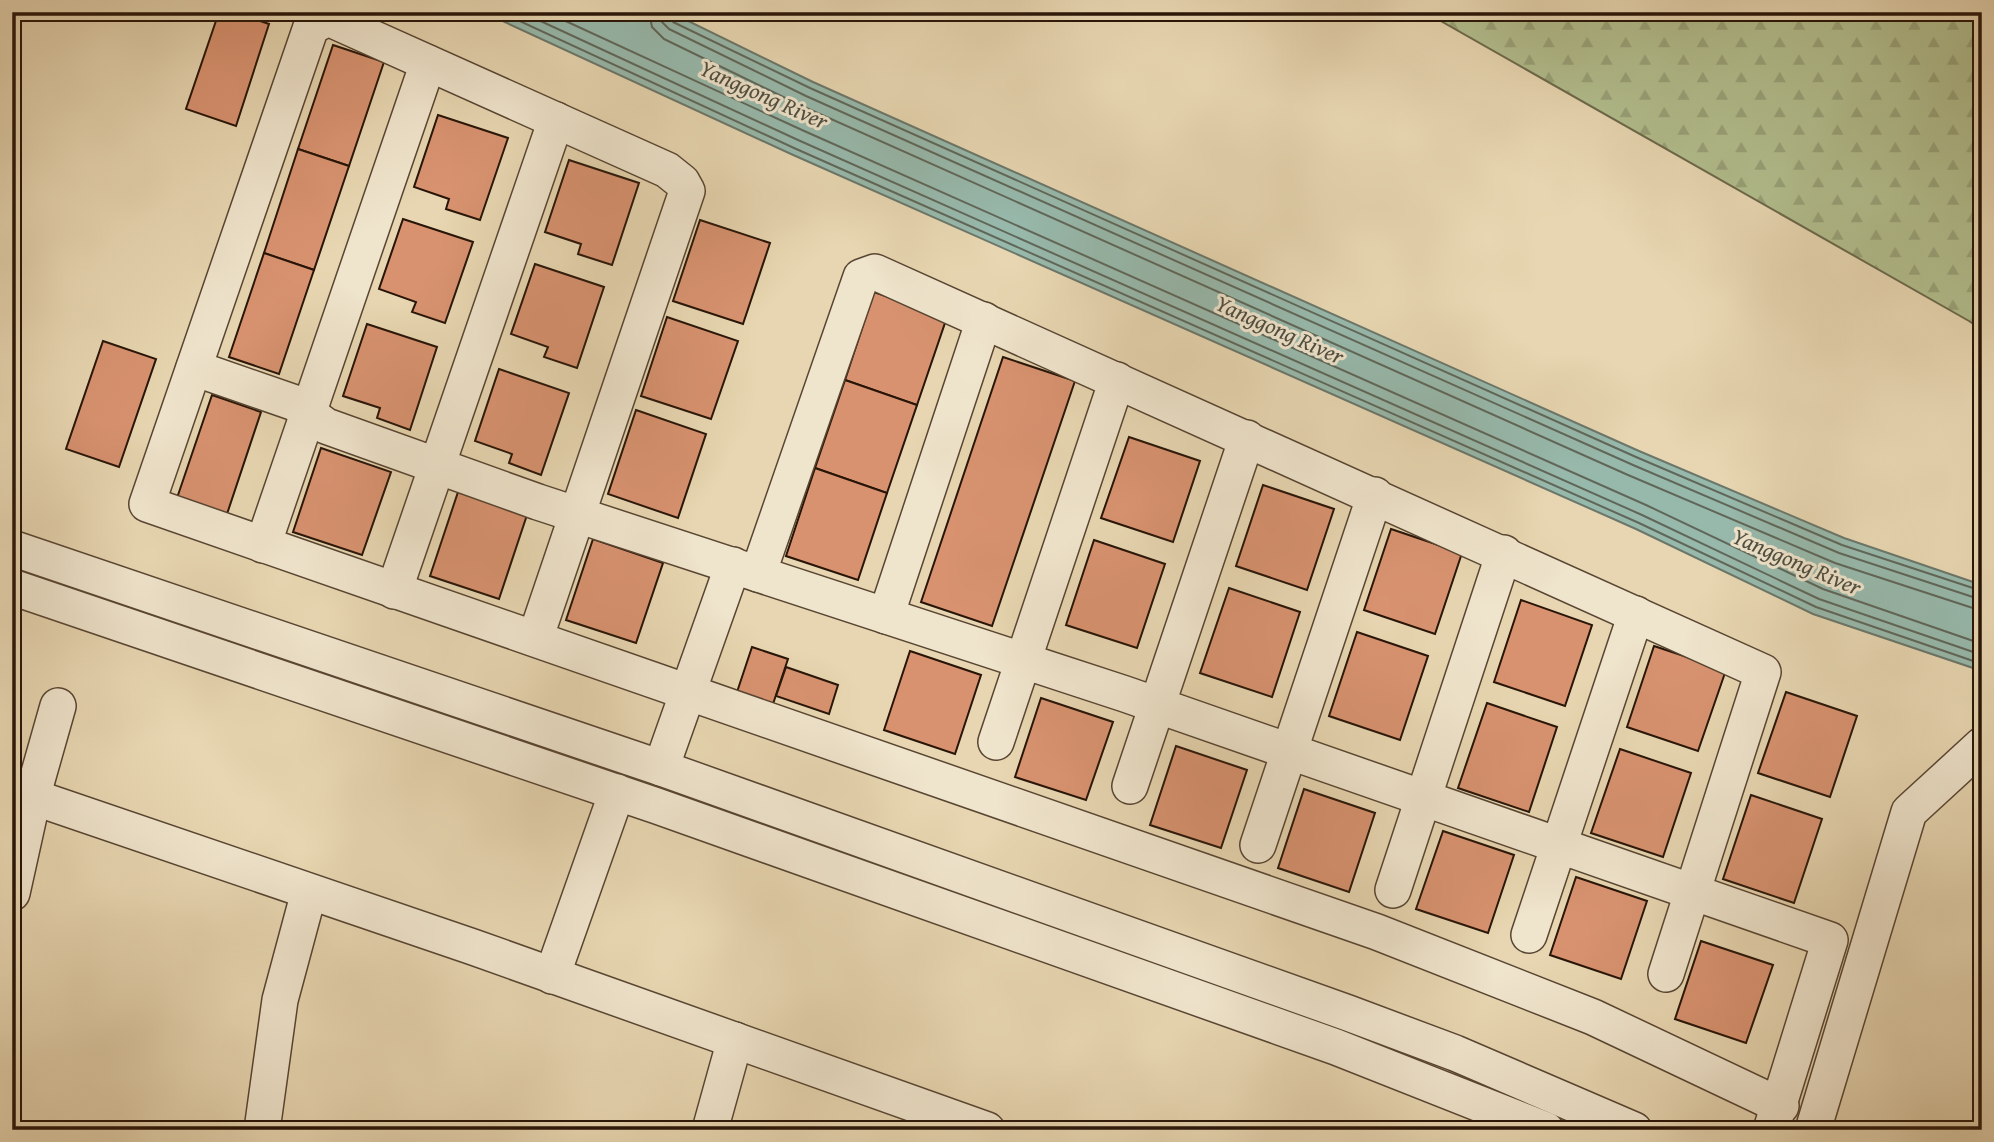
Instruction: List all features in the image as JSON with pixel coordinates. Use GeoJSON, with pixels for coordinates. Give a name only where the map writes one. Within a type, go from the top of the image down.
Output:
{"type":"FeatureCollection","features":[{"type":"Feature","properties":{"kind":"street"},"geometry":{"type":"LineString","coordinates":[[194,368],[295,403],[326,426],[437,466],[577,514],[1157,706],[1830,940],[1776,1118],[1593,1017],[1486,972],[147,504],[311,27],[328,18],[667,170],[682,182],[687,191],[577,514],[535,639]]}},
{"type":"Feature","properties":{"kind":"street"},"geometry":{"type":"LineString","coordinates":[[263,545],[428,63]]}},
{"type":"Feature","properties":{"kind":"street"},"geometry":{"type":"LineString","coordinates":[[394,591],[556,120]]}},
{"type":"Feature","properties":{"kind":"street"},"geometry":{"type":"LineString","coordinates":[[661,768],[687,692],[745,570],[861,277],[875,272],[1504,553],[1763,672],[1666,974]]}},
{"type":"Feature","properties":{"kind":"street"},"geometry":{"type":"LineString","coordinates":[[886,616],[984,320]]}},
{"type":"Feature","properties":{"kind":"street"},"geometry":{"type":"LineString","coordinates":[[996,742],[1117,380]]}},
{"type":"Feature","properties":{"kind":"street"},"geometry":{"type":"LineString","coordinates":[[1130,786],[1247,438]]}},
{"type":"Feature","properties":{"kind":"street"},"geometry":{"type":"LineString","coordinates":[[1258,845],[1375,495]]}},
{"type":"Feature","properties":{"kind":"street"},"geometry":{"type":"LineString","coordinates":[[12,548],[661,768],[1360,1017],[1538,1086],[1634,1130]]}},
{"type":"Feature","properties":{"kind":"street"},"geometry":{"type":"LineString","coordinates":[[1393,890],[1504,553]]}},
{"type":"Feature","properties":{"kind":"street"},"geometry":{"type":"LineString","coordinates":[[12,587],[617,792],[1336,1047],[1546,1130]]}},
{"type":"Feature","properties":{"kind":"street"},"geometry":{"type":"LineString","coordinates":[[1529,935],[1636,614]]}},
{"type":"Feature","properties":{"kind":"street"},"geometry":{"type":"LineString","coordinates":[[12,893],[33,797],[58,706]]}},
{"type":"Feature","properties":{"kind":"street"},"geometry":{"type":"LineString","coordinates":[[1813,1130],[1909,812],[1982,745]]}},
{"type":"Feature","properties":{"kind":"street"},"geometry":{"type":"LineString","coordinates":[[552,976],[617,792]]}},
{"type":"Feature","properties":{"kind":"street"},"geometry":{"type":"LineString","coordinates":[[33,797],[987,1130]]}},
{"type":"Feature","properties":{"kind":"street"},"geometry":{"type":"LineString","coordinates":[[262,1130],[280,1000],[309,892]]}},
{"type":"Feature","properties":{"kind":"street"},"geometry":{"type":"LineString","coordinates":[[710,1130],[735,1041]]}},
{"type":"Feature","properties":{"kind":"green space"},"geometry":{"type":"Polygon","coordinates":[[[1425,12],[1982,12],[1982,330],[1969,321],[1425,12]]]}},
{"type":"Feature","properties":{"kind":"water","name":"Yanggong River"},"geometry":{"type":"Polygon","coordinates":[[[483,12],[670,12],[813,82],[1639,451],[1844,538],[1982,585],[1982,671],[1813,614],[1636,529],[791,154],[483,12]]]}},
{"type":"Feature","properties":{"kind":"building"},"geometry":{"type":"Polygon","coordinates":[[[219,12],[234,12],[269,24],[236,126],[186,109],[219,12]]]}},
{"type":"Feature","properties":{"kind":"building"},"geometry":{"type":"Polygon","coordinates":[[[333,45],[384,62],[349,166],[298,149],[333,45]]]}},
{"type":"Feature","properties":{"kind":"building"},"geometry":{"type":"Polygon","coordinates":[[[438,115],[508,138],[480,220],[446,209],[449,199],[414,187],[438,115]]]}},
{"type":"Feature","properties":{"kind":"building"},"geometry":{"type":"Polygon","coordinates":[[[298,149],[349,166],[314,270],[264,253],[298,149]]]}},
{"type":"Feature","properties":{"kind":"building"},"geometry":{"type":"Polygon","coordinates":[[[569,160],[639,183],[612,265],[578,254],[581,244],[545,232],[569,160]]]}},
{"type":"Feature","properties":{"kind":"building"},"geometry":{"type":"Polygon","coordinates":[[[403,219],[473,242],[445,323],[412,312],[416,302],[379,289],[403,219]]]}},
{"type":"Feature","properties":{"kind":"building"},"geometry":{"type":"Polygon","coordinates":[[[700,220],[770,243],[743,324],[673,301],[700,220]]]}},
{"type":"Feature","properties":{"kind":"building"},"geometry":{"type":"Polygon","coordinates":[[[264,253],[314,270],[279,374],[229,357],[264,253]]]}},
{"type":"Feature","properties":{"kind":"building"},"geometry":{"type":"Polygon","coordinates":[[[535,264],[604,287],[577,368],[544,357],[548,347],[511,334],[535,264]]]}},
{"type":"Feature","properties":{"kind":"building"},"geometry":{"type":"Polygon","coordinates":[[[874,292],[947,317],[917,405],[845,380],[874,292]]]}},
{"type":"Feature","properties":{"kind":"building"},"geometry":{"type":"Polygon","coordinates":[[[667,317],[738,341],[711,419],[641,396],[667,317]]]}},
{"type":"Feature","properties":{"kind":"building"},"geometry":{"type":"Polygon","coordinates":[[[367,324],[437,347],[410,430],[377,418],[380,408],[343,396],[367,324]]]}},
{"type":"Feature","properties":{"kind":"building"},"geometry":{"type":"Polygon","coordinates":[[[103,341],[156,359],[119,467],[66,449],[103,341]]]}},
{"type":"Feature","properties":{"kind":"building"},"geometry":{"type":"Polygon","coordinates":[[[1003,357],[1075,381],[992,626],[921,602],[1003,357]]]}},
{"type":"Feature","properties":{"kind":"building"},"geometry":{"type":"Polygon","coordinates":[[[499,369],[569,393],[541,475],[509,463],[512,454],[475,441],[499,369]]]}},
{"type":"Feature","properties":{"kind":"building"},"geometry":{"type":"Polygon","coordinates":[[[845,380],[917,405],[887,493],[815,468],[845,380]]]}},
{"type":"Feature","properties":{"kind":"building"},"geometry":{"type":"Polygon","coordinates":[[[212,395],[261,412],[227,514],[177,498],[212,395]]]}},
{"type":"Feature","properties":{"kind":"building"},"geometry":{"type":"Polygon","coordinates":[[[636,410],[706,434],[678,518],[608,494],[636,410]]]}},
{"type":"Feature","properties":{"kind":"building"},"geometry":{"type":"Polygon","coordinates":[[[1129,437],[1200,461],[1173,542],[1101,518],[1129,437]]]}},
{"type":"Feature","properties":{"kind":"building"},"geometry":{"type":"Polygon","coordinates":[[[321,448],[391,472],[362,555],[293,532],[321,448]]]}},
{"type":"Feature","properties":{"kind":"building"},"geometry":{"type":"Polygon","coordinates":[[[815,468],[887,493],[858,580],[786,556],[815,468]]]}},
{"type":"Feature","properties":{"kind":"building"},"geometry":{"type":"Polygon","coordinates":[[[1263,485],[1334,509],[1307,590],[1236,566],[1263,485]]]}},
{"type":"Feature","properties":{"kind":"building"},"geometry":{"type":"Polygon","coordinates":[[[458,492],[527,515],[499,599],[430,576],[458,492]]]}},
{"type":"Feature","properties":{"kind":"building"},"geometry":{"type":"Polygon","coordinates":[[[1391,529],[1462,553],[1435,634],[1364,610],[1391,529]]]}},
{"type":"Feature","properties":{"kind":"building"},"geometry":{"type":"Polygon","coordinates":[[[593,539],[663,563],[636,643],[566,620],[593,539]]]}},
{"type":"Feature","properties":{"kind":"building"},"geometry":{"type":"Polygon","coordinates":[[[1094,540],[1165,564],[1137,648],[1066,625],[1094,540]]]}},
{"type":"Feature","properties":{"kind":"building"},"geometry":{"type":"Polygon","coordinates":[[[1229,588],[1300,612],[1272,697],[1200,673],[1229,588]]]}},
{"type":"Feature","properties":{"kind":"building"},"geometry":{"type":"Polygon","coordinates":[[[1521,600],[1592,625],[1565,706],[1494,682],[1521,600]]]}},
{"type":"Feature","properties":{"kind":"building"},"geometry":{"type":"Polygon","coordinates":[[[1357,632],[1428,656],[1400,740],[1329,716],[1357,632]]]}},
{"type":"Feature","properties":{"kind":"building"},"geometry":{"type":"Polygon","coordinates":[[[1654,646],[1726,670],[1698,751],[1627,727],[1654,646]]]}},
{"type":"Feature","properties":{"kind":"building"},"geometry":{"type":"Polygon","coordinates":[[[752,647],[788,659],[773,704],[737,692],[752,647]]]}},
{"type":"Feature","properties":{"kind":"building"},"geometry":{"type":"Polygon","coordinates":[[[910,651],[981,675],[955,754],[884,730],[910,651]]]}},
{"type":"Feature","properties":{"kind":"building"},"geometry":{"type":"Polygon","coordinates":[[[786,667],[838,685],[829,714],[776,696],[786,667]]]}},
{"type":"Feature","properties":{"kind":"building"},"geometry":{"type":"Polygon","coordinates":[[[1786,692],[1857,716],[1830,797],[1758,773],[1786,692]]]}},
{"type":"Feature","properties":{"kind":"building"},"geometry":{"type":"Polygon","coordinates":[[[1041,698],[1113,722],[1086,800],[1015,777],[1041,698]]]}},
{"type":"Feature","properties":{"kind":"building"},"geometry":{"type":"Polygon","coordinates":[[[1487,703],[1557,727],[1529,812],[1458,788],[1487,703]]]}},
{"type":"Feature","properties":{"kind":"building"},"geometry":{"type":"Polygon","coordinates":[[[1176,746],[1247,770],[1221,848],[1150,825],[1176,746]]]}},
{"type":"Feature","properties":{"kind":"building"},"geometry":{"type":"Polygon","coordinates":[[[1620,749],[1691,773],[1663,857],[1591,833],[1620,749]]]}},
{"type":"Feature","properties":{"kind":"building"},"geometry":{"type":"Polygon","coordinates":[[[1304,789],[1375,813],[1349,892],[1278,868],[1304,789]]]}},
{"type":"Feature","properties":{"kind":"building"},"geometry":{"type":"Polygon","coordinates":[[[1751,795],[1822,819],[1794,903],[1723,879],[1751,795]]]}},
{"type":"Feature","properties":{"kind":"building"},"geometry":{"type":"Polygon","coordinates":[[[1443,831],[1514,855],[1488,933],[1416,909],[1443,831]]]}},
{"type":"Feature","properties":{"kind":"building"},"geometry":{"type":"Polygon","coordinates":[[[1576,877],[1647,901],[1621,979],[1550,955],[1576,877]]]}},
{"type":"Feature","properties":{"kind":"building"},"geometry":{"type":"Polygon","coordinates":[[[1701,941],[1773,965],[1746,1043],[1675,1019],[1701,941]]]}}]}
